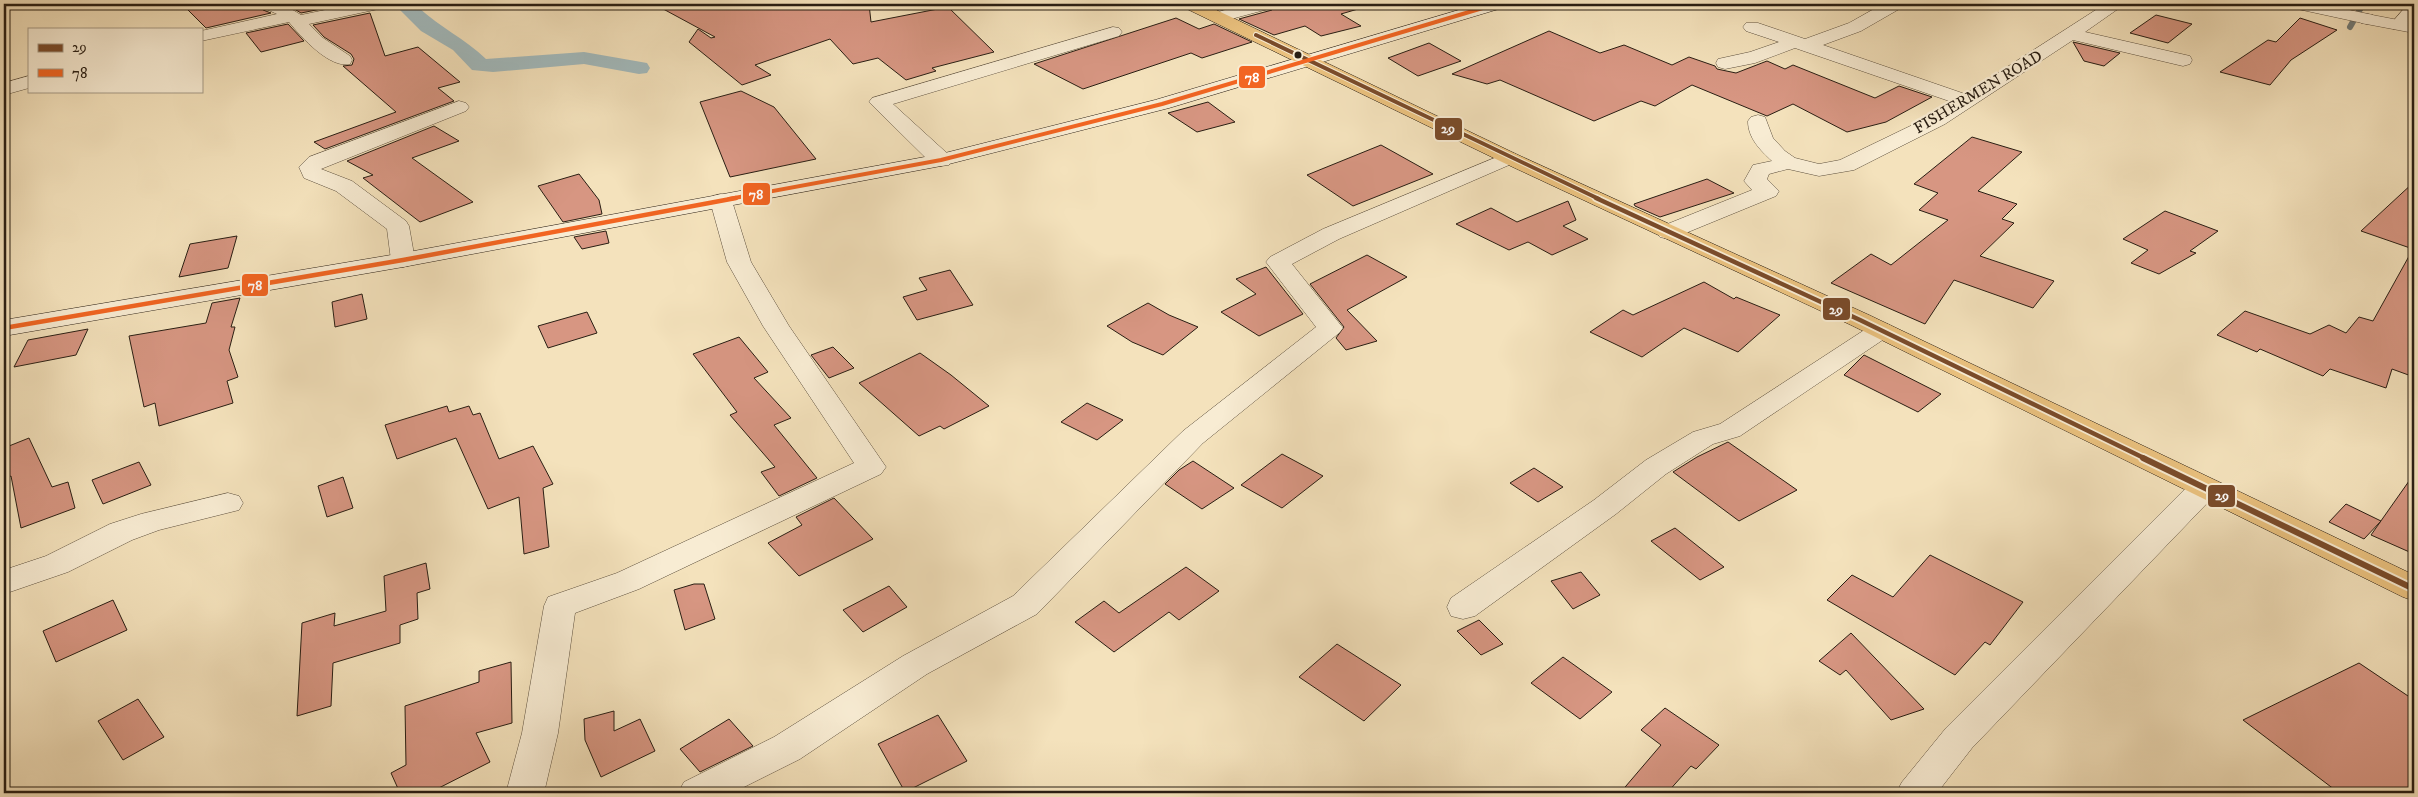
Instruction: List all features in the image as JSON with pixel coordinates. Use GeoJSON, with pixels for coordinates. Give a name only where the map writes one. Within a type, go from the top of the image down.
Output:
{"type":"FeatureCollection","features":[{"type":"Feature","properties":{"kind":"main road"},"geometry":{"type":"LineString","coordinates":[[1191,4],[1509,158],[1881,330],[2414,589]]}},
{"type":"Feature","properties":{"kind":"street"},"geometry":{"type":"LineString","coordinates":[[270,4],[295,19],[317,42],[343,60]]}},
{"type":"Feature","properties":{"kind":"street"},"geometry":{"type":"LineString","coordinates":[[202,36],[377,4]]}},
{"type":"Feature","properties":{"kind":"street"},"geometry":{"type":"LineString","coordinates":[[1220,17],[1266,4]]}},
{"type":"Feature","properties":{"kind":"street"},"geometry":{"type":"LineString","coordinates":[[4,328],[403,260],[941,160],[1162,104],[1496,4]]}},
{"type":"Feature","properties":{"kind":"street"},"geometry":{"type":"LineString","coordinates":[[1725,63],[1755,57],[1855,27],[1895,4]]}},
{"type":"Feature","properties":{"kind":"street","name":"FISHERMEN ROAD"},"geometry":{"type":"LineString","coordinates":[[1668,232],[1768,190],[1755,181],[1761,170],[1788,163],[1819,170],[1846,165],[1938,120],[2116,4]]}},
{"type":"Feature","properties":{"kind":"street"},"geometry":{"type":"LineString","coordinates":[[2299,4],[2407,26],[2414,8]]}},
{"type":"Feature","properties":{"kind":"street"},"geometry":{"type":"LineString","coordinates":[[1752,28],[1968,101]]}},
{"type":"Feature","properties":{"kind":"street"},"geometry":{"type":"LineString","coordinates":[[941,160],[879,102],[1113,32]]}},
{"type":"Feature","properties":{"kind":"street"},"geometry":{"type":"LineString","coordinates":[[2072,34],[2183,60]]}},
{"type":"Feature","properties":{"kind":"street"},"geometry":{"type":"LineString","coordinates":[[4,89],[28,82]]}},
{"type":"Feature","properties":{"kind":"street"},"geometry":{"type":"LineString","coordinates":[[403,260],[398,226],[344,186],[312,173],[310,167],[317,162],[458,107]]}},
{"type":"Feature","properties":{"kind":"street"},"geometry":{"type":"LineString","coordinates":[[1758,121],[1757,129],[1761,135],[1775,154],[1788,163]]}},
{"type":"Feature","properties":{"kind":"street"},"geometry":{"type":"LineString","coordinates":[[697,793],[787,748],[915,665],[1025,606],[1193,437],[1330,328],[1278,262],[1331,234],[1509,158]]}},
{"type":"Feature","properties":{"kind":"street"},"geometry":{"type":"LineString","coordinates":[[525,793],[540,733],[560,606],[628,581],[871,468],[776,326],[739,262],[721,201]]}},
{"type":"Feature","properties":{"kind":"street"},"geometry":{"type":"LineString","coordinates":[[1464,607],[1605,507],[1656,467],[1703,438],[1730,430],[1881,330]]}},
{"type":"Feature","properties":{"kind":"street"},"geometry":{"type":"LineString","coordinates":[[1915,793],[1959,738],[2095,599],[2154,542],[2204,488]]}},
{"type":"Feature","properties":{"kind":"street"},"geometry":{"type":"LineString","coordinates":[[4,582],[57,564],[121,532],[152,521],[228,503]]}},
{"type":"Feature","properties":{"kind":"building"},"geometry":{"type":"Polygon","coordinates":[[[182,4],[260,4],[263,10],[271,13],[206,28],[182,4]]]}},
{"type":"Feature","properties":{"kind":"building"},"geometry":{"type":"Polygon","coordinates":[[[286,4],[346,4],[301,13],[286,4]]]}},
{"type":"Feature","properties":{"kind":"building"},"geometry":{"type":"Polygon","coordinates":[[[654,4],[869,4],[871,22],[948,7],[994,52],[932,68],[936,71],[906,80],[878,58],[853,64],[830,39],[755,65],[771,75],[742,85],[689,42],[698,29],[711,38],[715,37],[654,4]]]}},
{"type":"Feature","properties":{"kind":"building"},"geometry":{"type":"Polygon","coordinates":[[[1277,4],[1357,4],[1358,9],[1341,14],[1361,26],[1321,36],[1305,26],[1274,35],[1239,19],[1272,10],[1277,4]]]}},
{"type":"Feature","properties":{"kind":"building"},"geometry":{"type":"Polygon","coordinates":[[[370,13],[385,56],[418,47],[460,82],[438,88],[454,101],[325,149],[314,142],[396,112],[343,66],[352,65],[354,59],[351,54],[324,37],[313,25],[370,13]]]}},
{"type":"Feature","properties":{"kind":"building"},"geometry":{"type":"Polygon","coordinates":[[[2156,15],[2192,24],[2168,43],[2130,33],[2156,15]]]}},
{"type":"Feature","properties":{"kind":"building"},"geometry":{"type":"Polygon","coordinates":[[[1176,18],[1199,29],[1214,24],[1252,42],[1202,58],[1191,53],[1083,89],[1034,64],[1176,18]]]}},
{"type":"Feature","properties":{"kind":"building"},"geometry":{"type":"Polygon","coordinates":[[[2300,18],[2337,30],[2291,60],[2270,85],[2220,72],[2268,40],[2276,42],[2300,18]]]}},
{"type":"Feature","properties":{"kind":"building"},"geometry":{"type":"Polygon","coordinates":[[[288,24],[304,41],[261,52],[246,33],[288,24]]]}},
{"type":"Feature","properties":{"kind":"building"},"geometry":{"type":"Polygon","coordinates":[[[1549,31],[1600,53],[1624,45],[1672,65],[1689,57],[1715,66],[1717,69],[1736,73],[1767,61],[1785,69],[1793,65],[1875,98],[1899,86],[1932,97],[1886,122],[1847,132],[1793,104],[1767,116],[1692,85],[1655,106],[1641,101],[1594,121],[1500,80],[1487,84],[1452,74],[1549,31]]]}},
{"type":"Feature","properties":{"kind":"building"},"geometry":{"type":"Polygon","coordinates":[[[2073,42],[2120,53],[2104,66],[2084,61],[2073,42]]]}},
{"type":"Feature","properties":{"kind":"building"},"geometry":{"type":"Polygon","coordinates":[[[1429,43],[1461,61],[1418,76],[1388,58],[1429,43]]]}},
{"type":"Feature","properties":{"kind":"building"},"geometry":{"type":"Polygon","coordinates":[[[741,91],[774,107],[816,159],[730,177],[700,102],[741,91]]]}},
{"type":"Feature","properties":{"kind":"building"},"geometry":{"type":"Polygon","coordinates":[[[1208,102],[1235,122],[1197,132],[1168,113],[1208,102]]]}},
{"type":"Feature","properties":{"kind":"building"},"geometry":{"type":"Polygon","coordinates":[[[434,126],[459,141],[412,158],[473,202],[420,222],[363,178],[373,175],[347,161],[434,126]]]}},
{"type":"Feature","properties":{"kind":"building"},"geometry":{"type":"Polygon","coordinates":[[[1972,137],[2022,152],[1978,191],[2017,204],[2002,219],[2014,223],[1980,256],[2054,281],[2033,308],[1954,280],[1925,324],[1831,283],[1871,254],[1891,265],[1948,220],[1919,210],[1938,193],[1914,184],[1972,137]]]}},
{"type":"Feature","properties":{"kind":"building"},"geometry":{"type":"Polygon","coordinates":[[[1381,145],[1433,174],[1353,206],[1307,175],[1381,145]]]}},
{"type":"Feature","properties":{"kind":"building"},"geometry":{"type":"Polygon","coordinates":[[[579,174],[599,200],[602,214],[563,222],[538,186],[579,174]]]}},
{"type":"Feature","properties":{"kind":"building"},"geometry":{"type":"Polygon","coordinates":[[[1707,179],[1734,193],[1660,217],[1634,204],[1707,179]]]}},
{"type":"Feature","properties":{"kind":"building"},"geometry":{"type":"Polygon","coordinates":[[[2414,182],[2414,377],[2392,369],[2386,388],[2330,369],[2323,376],[2260,349],[2257,352],[2217,335],[2245,311],[2310,334],[2329,325],[2346,333],[2359,317],[2373,321],[2413,249],[2361,231],[2414,182]]]}},
{"type":"Feature","properties":{"kind":"building"},"geometry":{"type":"Polygon","coordinates":[[[1568,201],[1576,220],[1563,226],[1588,239],[1552,255],[1528,242],[1509,250],[1456,224],[1491,208],[1517,222],[1568,201]]]}},
{"type":"Feature","properties":{"kind":"building"},"geometry":{"type":"Polygon","coordinates":[[[2165,211],[2218,231],[2190,251],[2196,253],[2159,274],[2131,263],[2148,250],[2123,239],[2165,211]]]}},
{"type":"Feature","properties":{"kind":"building"},"geometry":{"type":"Polygon","coordinates":[[[606,231],[609,243],[582,249],[574,237],[606,231]]]}},
{"type":"Feature","properties":{"kind":"building"},"geometry":{"type":"Polygon","coordinates":[[[237,236],[228,268],[179,277],[190,244],[237,236]]]}},
{"type":"Feature","properties":{"kind":"building"},"geometry":{"type":"Polygon","coordinates":[[[1367,255],[1407,277],[1347,310],[1377,341],[1346,350],[1336,338],[1344,327],[1310,284],[1367,255]]]}},
{"type":"Feature","properties":{"kind":"building"},"geometry":{"type":"Polygon","coordinates":[[[1266,267],[1303,314],[1259,336],[1221,312],[1256,294],[1236,279],[1266,267]]]}},
{"type":"Feature","properties":{"kind":"building"},"geometry":{"type":"Polygon","coordinates":[[[950,270],[973,305],[917,320],[903,297],[927,290],[919,278],[950,270]]]}},
{"type":"Feature","properties":{"kind":"building"},"geometry":{"type":"Polygon","coordinates":[[[1704,282],[1734,299],[1736,297],[1780,315],[1738,352],[1684,328],[1642,357],[1590,332],[1623,310],[1633,315],[1704,282]]]}},
{"type":"Feature","properties":{"kind":"building"},"geometry":{"type":"Polygon","coordinates":[[[362,294],[367,319],[335,327],[332,302],[362,294]]]}},
{"type":"Feature","properties":{"kind":"building"},"geometry":{"type":"Polygon","coordinates":[[[240,298],[231,327],[235,327],[229,350],[238,377],[227,381],[233,403],[159,426],[155,403],[144,407],[129,336],[206,323],[212,303],[240,298]]]}},
{"type":"Feature","properties":{"kind":"building"},"geometry":{"type":"Polygon","coordinates":[[[1148,303],[1169,315],[1198,327],[1163,355],[1132,342],[1107,326],[1148,303]]]}},
{"type":"Feature","properties":{"kind":"building"},"geometry":{"type":"Polygon","coordinates":[[[587,312],[597,333],[548,348],[538,326],[587,312]]]}},
{"type":"Feature","properties":{"kind":"building"},"geometry":{"type":"Polygon","coordinates":[[[88,329],[76,355],[14,367],[28,340],[88,329]]]}},
{"type":"Feature","properties":{"kind":"building"},"geometry":{"type":"Polygon","coordinates":[[[739,337],[768,372],[754,378],[791,418],[774,425],[817,478],[779,496],[761,472],[775,467],[730,415],[737,412],[693,354],[739,337]]]}},
{"type":"Feature","properties":{"kind":"building"},"geometry":{"type":"Polygon","coordinates":[[[833,347],[854,368],[829,378],[811,355],[833,347]]]}},
{"type":"Feature","properties":{"kind":"building"},"geometry":{"type":"Polygon","coordinates":[[[920,353],[989,406],[944,429],[940,426],[919,436],[859,383],[920,353]]]}},
{"type":"Feature","properties":{"kind":"building"},"geometry":{"type":"Polygon","coordinates":[[[1864,355],[1941,394],[1918,412],[1844,375],[1864,355]]]}},
{"type":"Feature","properties":{"kind":"building"},"geometry":{"type":"Polygon","coordinates":[[[1087,403],[1123,420],[1097,440],[1061,422],[1087,403]]]}},
{"type":"Feature","properties":{"kind":"building"},"geometry":{"type":"Polygon","coordinates":[[[447,406],[449,412],[469,406],[473,415],[480,413],[499,459],[533,446],[553,484],[543,488],[549,547],[524,554],[519,497],[488,509],[456,438],[397,459],[385,425],[447,406]]]}},
{"type":"Feature","properties":{"kind":"building"},"geometry":{"type":"Polygon","coordinates":[[[29,438],[52,487],[68,482],[75,508],[21,528],[11,476],[4,479],[4,448],[29,438]]]}},
{"type":"Feature","properties":{"kind":"building"},"geometry":{"type":"Polygon","coordinates":[[[1728,442],[1797,490],[1739,521],[1673,472],[1697,457],[1728,442]]]}},
{"type":"Feature","properties":{"kind":"building"},"geometry":{"type":"Polygon","coordinates":[[[1282,454],[1323,476],[1282,508],[1241,485],[1282,454]]]}},
{"type":"Feature","properties":{"kind":"building"},"geometry":{"type":"Polygon","coordinates":[[[1193,461],[1234,488],[1202,509],[1165,484],[1179,470],[1193,461]]]}},
{"type":"Feature","properties":{"kind":"building"},"geometry":{"type":"Polygon","coordinates":[[[139,462],[151,485],[103,504],[92,480],[139,462]]]}},
{"type":"Feature","properties":{"kind":"building"},"geometry":{"type":"Polygon","coordinates":[[[1534,468],[1563,487],[1538,502],[1510,483],[1534,468]]]}},
{"type":"Feature","properties":{"kind":"building"},"geometry":{"type":"Polygon","coordinates":[[[2414,474],[2414,554],[2371,535],[2414,474]]]}},
{"type":"Feature","properties":{"kind":"building"},"geometry":{"type":"Polygon","coordinates":[[[343,477],[353,508],[327,517],[318,486],[343,477]]]}},
{"type":"Feature","properties":{"kind":"building"},"geometry":{"type":"Polygon","coordinates":[[[834,498],[873,539],[799,576],[768,543],[802,525],[796,517],[834,498]]]}},
{"type":"Feature","properties":{"kind":"building"},"geometry":{"type":"Polygon","coordinates":[[[2346,504],[2381,521],[2364,539],[2329,522],[2346,504]]]}},
{"type":"Feature","properties":{"kind":"building"},"geometry":{"type":"Polygon","coordinates":[[[1675,528],[1724,567],[1700,580],[1651,541],[1675,528]]]}},
{"type":"Feature","properties":{"kind":"building"},"geometry":{"type":"Polygon","coordinates":[[[1930,555],[2023,602],[1990,645],[1985,642],[1955,675],[1827,600],[1852,575],[1893,597],[1930,555]]]}},
{"type":"Feature","properties":{"kind":"building"},"geometry":{"type":"Polygon","coordinates":[[[426,563],[430,589],[417,593],[418,619],[400,625],[400,643],[333,663],[331,706],[297,716],[302,623],[335,613],[334,626],[386,611],[384,576],[426,563]]]}},
{"type":"Feature","properties":{"kind":"building"},"geometry":{"type":"Polygon","coordinates":[[[1186,567],[1219,591],[1179,620],[1169,612],[1114,652],[1075,622],[1104,601],[1119,613],[1186,567]]]}},
{"type":"Feature","properties":{"kind":"building"},"geometry":{"type":"Polygon","coordinates":[[[1581,572],[1600,595],[1573,609],[1551,581],[1581,572]]]}},
{"type":"Feature","properties":{"kind":"building"},"geometry":{"type":"Polygon","coordinates":[[[694,584],[704,584],[715,619],[685,630],[674,590],[694,584]]]}},
{"type":"Feature","properties":{"kind":"building"},"geometry":{"type":"Polygon","coordinates":[[[889,586],[907,607],[863,632],[843,610],[889,586]]]}},
{"type":"Feature","properties":{"kind":"building"},"geometry":{"type":"Polygon","coordinates":[[[113,600],[127,630],[56,662],[43,631],[113,600]]]}},
{"type":"Feature","properties":{"kind":"building"},"geometry":{"type":"Polygon","coordinates":[[[1479,620],[1503,644],[1481,655],[1457,631],[1479,620]]]}},
{"type":"Feature","properties":{"kind":"building"},"geometry":{"type":"Polygon","coordinates":[[[1851,633],[1924,709],[1891,720],[1846,670],[1840,675],[1819,661],[1851,633]]]}},
{"type":"Feature","properties":{"kind":"building"},"geometry":{"type":"Polygon","coordinates":[[[1337,644],[1401,685],[1364,721],[1299,677],[1337,644]]]}},
{"type":"Feature","properties":{"kind":"building"},"geometry":{"type":"Polygon","coordinates":[[[1563,657],[1612,692],[1580,719],[1531,683],[1563,657]]]}},
{"type":"Feature","properties":{"kind":"building"},"geometry":{"type":"Polygon","coordinates":[[[511,662],[512,723],[476,733],[490,762],[429,793],[400,793],[391,773],[406,765],[405,706],[479,682],[479,671],[511,662]]]}},
{"type":"Feature","properties":{"kind":"building"},"geometry":{"type":"Polygon","coordinates":[[[2359,663],[2414,700],[2414,793],[2339,793],[2243,720],[2359,663]]]}},
{"type":"Feature","properties":{"kind":"building"},"geometry":{"type":"Polygon","coordinates":[[[138,699],[164,737],[123,760],[98,721],[138,699]]]}},
{"type":"Feature","properties":{"kind":"building"},"geometry":{"type":"Polygon","coordinates":[[[1665,708],[1719,745],[1696,769],[1691,766],[1667,793],[1620,793],[1661,745],[1641,730],[1665,708]]]}},
{"type":"Feature","properties":{"kind":"building"},"geometry":{"type":"Polygon","coordinates":[[[614,711],[614,731],[640,719],[655,751],[601,777],[585,740],[584,719],[614,711]]]}},
{"type":"Feature","properties":{"kind":"building"},"geometry":{"type":"Polygon","coordinates":[[[938,715],[967,761],[905,792],[878,744],[938,715]]]}},
{"type":"Feature","properties":{"kind":"building"},"geometry":{"type":"Polygon","coordinates":[[[729,719],[753,746],[700,772],[680,749],[729,719]]]}},
{"type":"Feature","properties":{"kind":"waterway"},"geometry":{"type":"LineString","coordinates":[[410,4],[409,9],[428,27],[460,46],[480,65],[493,66],[584,58],[639,68]]}},
{"type":"Feature","properties":{"kind":"waterway"},"geometry":{"type":"LineString","coordinates":[[2350,27],[2363,4]]}},
{"type":"Feature","properties":{"kind":"transit line","name":"78"},"geometry":{"type":"LineString","coordinates":[[4,328],[403,260],[941,160],[1162,104],[1496,4]]}},
{"type":"Feature","properties":{"kind":"transit line","name":"29"},"geometry":{"type":"LineString","coordinates":[[1256,35],[1509,158],[1860,320],[2414,589]]}}]}
